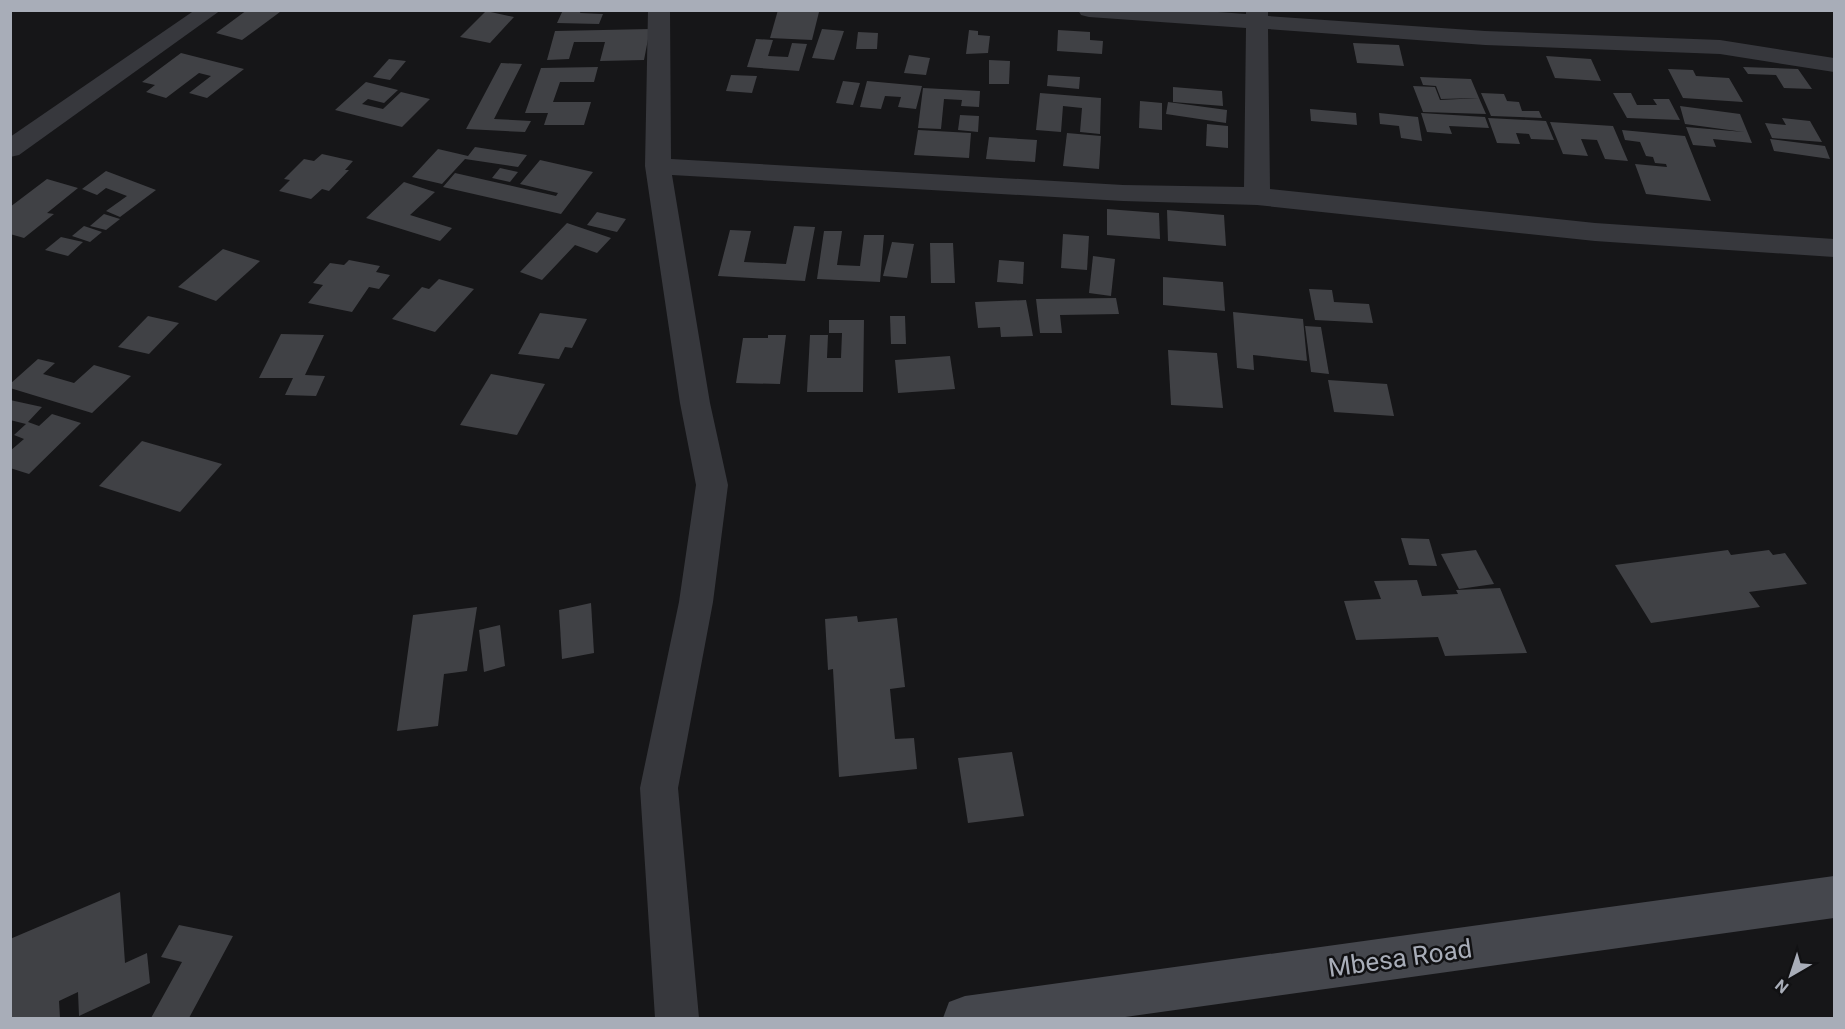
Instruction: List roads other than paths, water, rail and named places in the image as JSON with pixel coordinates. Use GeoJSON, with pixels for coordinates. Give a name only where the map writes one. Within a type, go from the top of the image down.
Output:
{"type":"FeatureCollection","features":[{"type":"Feature","properties":{"kind":"main road","name":"Mbesa Road"},"geometry":{"type":"LineString","coordinates":[[965,1018],[1834,897]]}},
{"type":"Feature","properties":{"kind":"street"},"geometry":{"type":"LineString","coordinates":[[10,149],[210,10]]}},
{"type":"Feature","properties":{"kind":"street"},"geometry":{"type":"LineString","coordinates":[[659,10],[658,166],[694,403],[712,485],[696,602],[659,788],[677,1018]]}},
{"type":"Feature","properties":{"kind":"street"},"geometry":{"type":"LineString","coordinates":[[1089,10],[1257,15],[1485,38],[1720,48],[1834,65]]}},
{"type":"Feature","properties":{"kind":"street"},"geometry":{"type":"LineString","coordinates":[[1257,15],[1257,196]]}},
{"type":"Feature","properties":{"kind":"street"},"geometry":{"type":"LineString","coordinates":[[658,166],[1123,193],[1257,196],[1595,232],[1834,248]]}}]}
